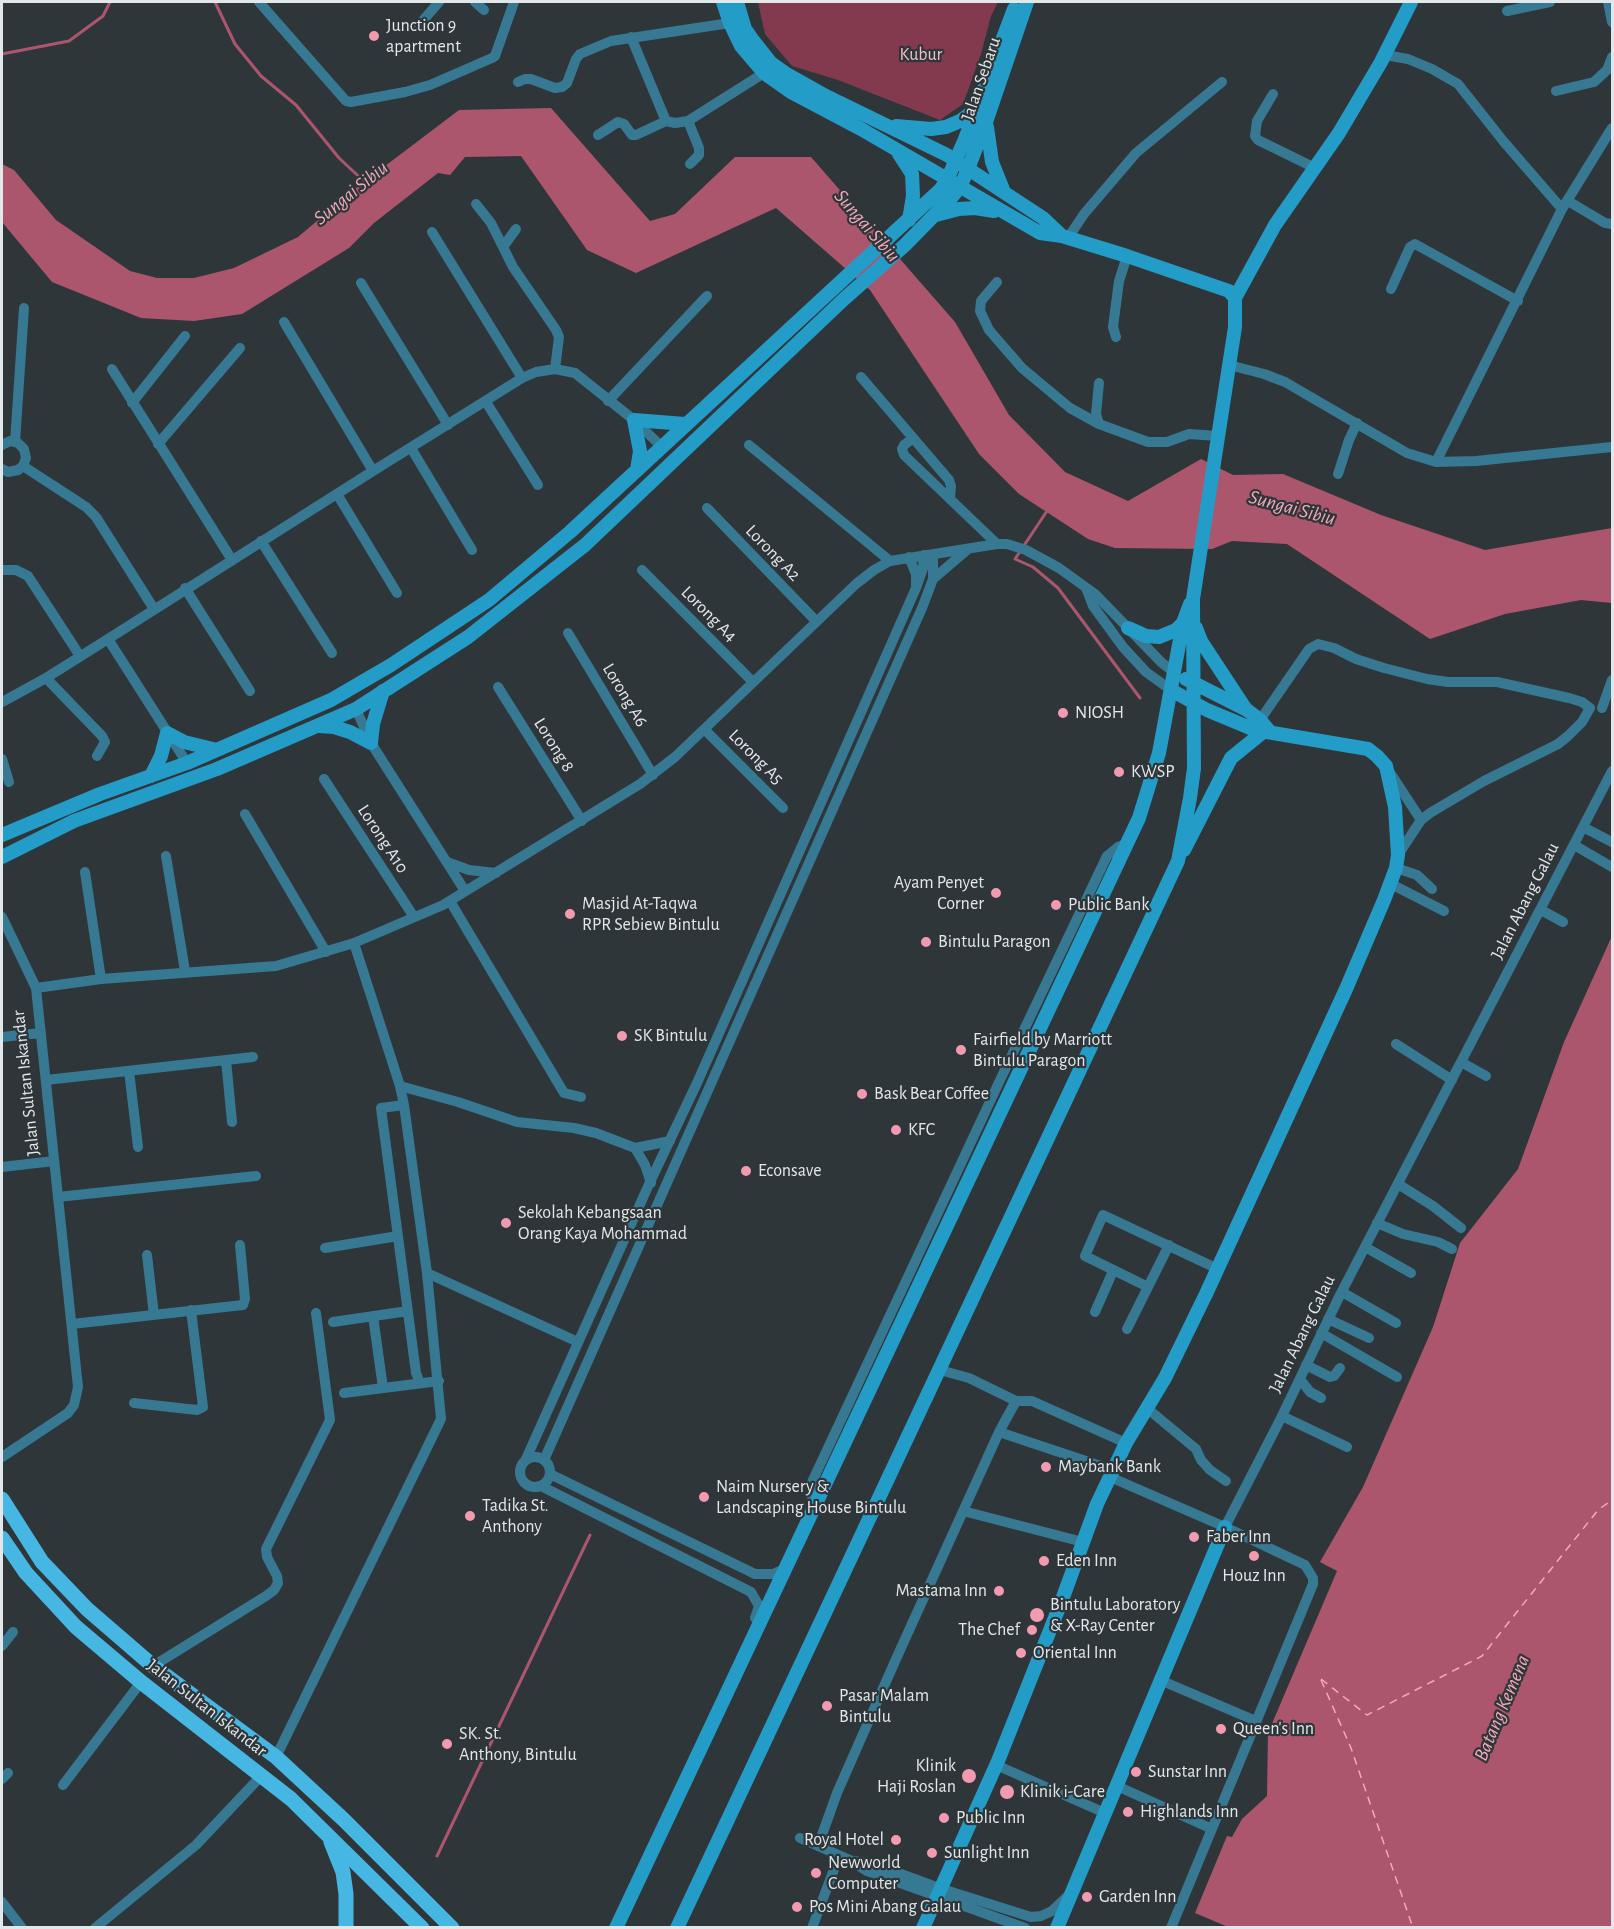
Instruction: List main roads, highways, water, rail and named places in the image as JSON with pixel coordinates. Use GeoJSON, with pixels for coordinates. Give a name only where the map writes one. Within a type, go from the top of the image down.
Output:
{"type":"FeatureCollection","features":[{"type":"Feature","properties":{"kind":"main road","name":"Jalan Sultan Iskandar"},"geometry":{"type":"LineString","coordinates":[[2,1499],[42,1562],[87,1609],[153,1666],[276,1757],[344,1820],[452,1928]]}},
{"type":"Feature","properties":{"kind":"main road","name":"Jalan Sultan Iskandar"},"geometry":{"type":"LineString","coordinates":[[2,1538],[26,1573],[76,1627],[141,1682],[262,1775],[327,1834],[343,1872],[346,1894],[346,1928]]}},
{"type":"Feature","properties":{"kind":"main road"},"geometry":{"type":"LineString","coordinates":[[327,1834],[422,1928]]}},
{"type":"Feature","properties":{"kind":"water","name":"Sungai Sibiu"},"geometry":{"type":"Polygon","coordinates":[[[551,108],[650,221],[675,214],[735,157],[811,157],[955,322],[1009,415],[1065,472],[1128,501],[1201,459],[1233,475],[1283,474],[1381,515],[1485,550],[1612,528],[1612,603],[1581,600],[1505,614],[1430,639],[1287,544],[1232,541],[1212,549],[1115,548],[1088,539],[1019,494],[979,454],[870,290],[776,208],[636,273],[587,250],[521,156],[465,157],[450,175],[438,173],[374,223],[349,248],[242,314],[194,321],[141,318],[52,282],[2,222],[2,164],[14,170],[56,220],[130,271],[157,278],[194,278],[234,268],[298,237],[356,188],[459,110],[551,108]]]}},
{"type":"Feature","properties":{"kind":"water","name":"Batang Kemena"},"geometry":{"type":"Polygon","coordinates":[[[1612,936],[1612,1927],[1228,1927],[1195,1913],[1227,1836],[1232,1837],[1242,1819],[1267,1796],[1268,1733],[1337,1571],[1320,1562],[1363,1487],[1433,1327],[1460,1243],[1518,1169],[1564,1042],[1612,936]]]}},
{"type":"Feature","properties":{"kind":"waterway"},"geometry":{"type":"LineString","coordinates":[[2,54],[69,41],[103,16],[110,2]]}},
{"type":"Feature","properties":{"kind":"waterway","name":"Sungai Sibiu"},"geometry":{"type":"LineString","coordinates":[[215,2],[235,44],[261,76],[296,105],[339,158],[368,185]]}},
{"type":"Feature","properties":{"kind":"waterway"},"geometry":{"type":"LineString","coordinates":[[1047,511],[1015,559],[1033,567],[1058,588],[1140,698]]}},
{"type":"Feature","properties":{"kind":"waterway"},"geometry":{"type":"LineString","coordinates":[[437,1856],[590,1535]]}},
{"type":"Feature","properties":{"kind":"place","name":"Junction 9 apartment"},"geometry":{"type":"Point","coordinates":[374,36]}},
{"type":"Feature","properties":{"kind":"place","name":"NIOSH"},"geometry":{"type":"Point","coordinates":[1063,713]}},
{"type":"Feature","properties":{"kind":"place","name":"KWSP"},"geometry":{"type":"Point","coordinates":[1119,772]}},
{"type":"Feature","properties":{"kind":"place","name":"Ayam Penyet Corner"},"geometry":{"type":"Point","coordinates":[996,893]}},
{"type":"Feature","properties":{"kind":"place","name":"Public Bank"},"geometry":{"type":"Point","coordinates":[1056,905]}},
{"type":"Feature","properties":{"kind":"place","name":"Masjid At-Taqwa RPR Sebiew Bintulu"},"geometry":{"type":"Point","coordinates":[570,914]}},
{"type":"Feature","properties":{"kind":"place","name":"Bintulu Paragon"},"geometry":{"type":"Point","coordinates":[926,942]}},
{"type":"Feature","properties":{"kind":"place","name":"SK Bintulu"},"geometry":{"type":"Point","coordinates":[622,1036]}},
{"type":"Feature","properties":{"kind":"place","name":"Fairfield by Marriott Bintulu Paragon"},"geometry":{"type":"Point","coordinates":[961,1050]}},
{"type":"Feature","properties":{"kind":"place","name":"Bask Bear Coffee"},"geometry":{"type":"Point","coordinates":[862,1094]}},
{"type":"Feature","properties":{"kind":"place","name":"KFC"},"geometry":{"type":"Point","coordinates":[896,1130]}},
{"type":"Feature","properties":{"kind":"place","name":"Econsave"},"geometry":{"type":"Point","coordinates":[746,1171]}},
{"type":"Feature","properties":{"kind":"place","name":"Sekolah Kebangsaan Orang Kaya Mohammad"},"geometry":{"type":"Point","coordinates":[506,1223]}},
{"type":"Feature","properties":{"kind":"place","name":"Maybank Bank"},"geometry":{"type":"Point","coordinates":[1046,1467]}},
{"type":"Feature","properties":{"kind":"place","name":"Naim Nursery & Landscaping House Bintulu"},"geometry":{"type":"Point","coordinates":[704,1497]}},
{"type":"Feature","properties":{"kind":"place","name":"Tadika St. Anthony"},"geometry":{"type":"Point","coordinates":[470,1516]}},
{"type":"Feature","properties":{"kind":"place","name":"Faber Inn"},"geometry":{"type":"Point","coordinates":[1194,1537]}},
{"type":"Feature","properties":{"kind":"place","name":"Houz Inn"},"geometry":{"type":"Point","coordinates":[1254,1556]}},
{"type":"Feature","properties":{"kind":"place","name":"Eden Inn"},"geometry":{"type":"Point","coordinates":[1044,1561]}},
{"type":"Feature","properties":{"kind":"place","name":"Mastama Inn"},"geometry":{"type":"Point","coordinates":[999,1591]}},
{"type":"Feature","properties":{"kind":"place","name":"Bintulu Laboratory & X-Ray Center"},"geometry":{"type":"Point","coordinates":[1037,1615]}},
{"type":"Feature","properties":{"kind":"place","name":"The Chef"},"geometry":{"type":"Point","coordinates":[1032,1630]}},
{"type":"Feature","properties":{"kind":"place","name":"Oriental Inn"},"geometry":{"type":"Point","coordinates":[1021,1653]}},
{"type":"Feature","properties":{"kind":"place","name":"Pasar Malam Bintulu"},"geometry":{"type":"Point","coordinates":[827,1706]}},
{"type":"Feature","properties":{"kind":"place","name":"Queen's Inn"},"geometry":{"type":"Point","coordinates":[1221,1729]}},
{"type":"Feature","properties":{"kind":"place","name":"SK. St. Anthony, Bintulu"},"geometry":{"type":"Point","coordinates":[447,1744]}},
{"type":"Feature","properties":{"kind":"place","name":"Sunstar Inn"},"geometry":{"type":"Point","coordinates":[1136,1772]}},
{"type":"Feature","properties":{"kind":"place","name":"Klinik Haji Roslan"},"geometry":{"type":"Point","coordinates":[969,1776]}},
{"type":"Feature","properties":{"kind":"place","name":"Klinik i-Care"},"geometry":{"type":"Point","coordinates":[1007,1792]}},
{"type":"Feature","properties":{"kind":"place","name":"Highlands Inn"},"geometry":{"type":"Point","coordinates":[1128,1812]}},
{"type":"Feature","properties":{"kind":"place","name":"Public Inn"},"geometry":{"type":"Point","coordinates":[944,1818]}},
{"type":"Feature","properties":{"kind":"place","name":"Royal Hotel"},"geometry":{"type":"Point","coordinates":[896,1840]}},
{"type":"Feature","properties":{"kind":"place","name":"Sunlight Inn"},"geometry":{"type":"Point","coordinates":[932,1853]}},
{"type":"Feature","properties":{"kind":"place","name":"Newworld Computer"},"geometry":{"type":"Point","coordinates":[816,1873]}},
{"type":"Feature","properties":{"kind":"place","name":"Garden Inn"},"geometry":{"type":"Point","coordinates":[1087,1897]}},
{"type":"Feature","properties":{"kind":"place","name":"Pos Mini Abang Galau"},"geometry":{"type":"Point","coordinates":[797,1907]}},
{"type":"Feature","properties":{"kind":"park label","name":"Kubur"},"geometry":{"type":"Point","coordinates":[921,55]}}]}
